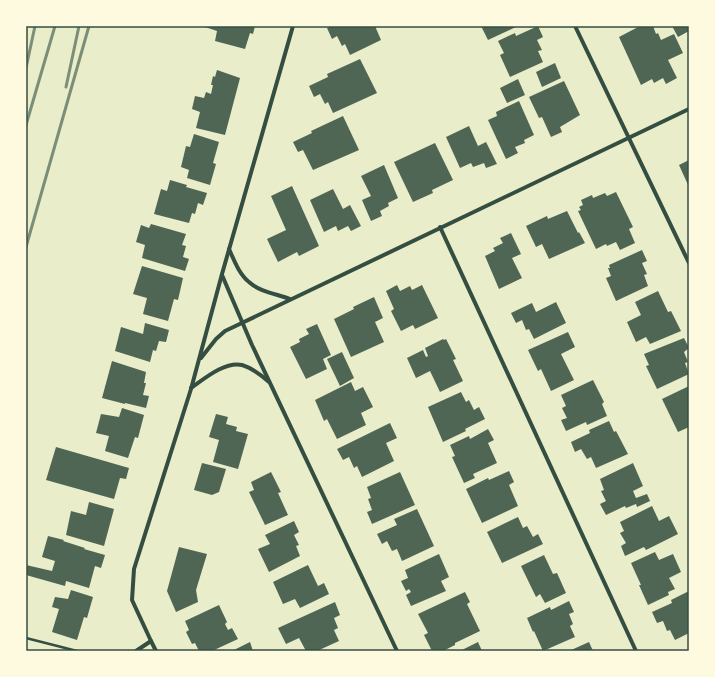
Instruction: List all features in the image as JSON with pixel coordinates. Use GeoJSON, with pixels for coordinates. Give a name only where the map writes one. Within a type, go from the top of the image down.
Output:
{"type":"FeatureCollection","features":[{"type":"Feature","properties":{"kind":"street"},"geometry":{"type":"LineString","coordinates":[[156,651],[132,600],[134,569],[191,389],[229,249],[293,26]]}},
{"type":"Feature","properties":{"kind":"street"},"geometry":{"type":"LineString","coordinates":[[575,26],[689,264]]}},
{"type":"Feature","properties":{"kind":"street"},"geometry":{"type":"LineString","coordinates":[[199,360],[224,331],[689,109]]}},
{"type":"Feature","properties":{"kind":"street"},"geometry":{"type":"LineString","coordinates":[[440,228],[636,651]]}},
{"type":"Feature","properties":{"kind":"street"},"geometry":{"type":"LineString","coordinates":[[229,249],[242,274],[249,282],[260,289],[291,299]]}},
{"type":"Feature","properties":{"kind":"street"},"geometry":{"type":"LineString","coordinates":[[222,274],[269,382],[397,651]]}},
{"type":"Feature","properties":{"kind":"street"},"geometry":{"type":"LineString","coordinates":[[191,389],[212,373],[225,367],[241,364],[255,371],[269,382]]}},
{"type":"Feature","properties":{"kind":"street"},"geometry":{"type":"LineString","coordinates":[[136,651],[151,641]]}},
{"type":"Feature","properties":{"kind":"path"},"geometry":{"type":"LineString","coordinates":[[26,638],[77,651]]}},
{"type":"Feature","properties":{"kind":"building"},"geometry":{"type":"Polygon","coordinates":[[[255,26],[253,34],[250,33],[245,49],[215,41],[217,31],[205,27],[255,26]]]}},
{"type":"Feature","properties":{"kind":"building"},"geometry":{"type":"Polygon","coordinates":[[[331,26],[375,26],[381,40],[350,55],[345,44],[342,46],[337,36],[332,39],[327,28],[331,26]]]}},
{"type":"Feature","properties":{"kind":"building"},"geometry":{"type":"Polygon","coordinates":[[[481,26],[518,26],[488,40],[481,26]]]}},
{"type":"Feature","properties":{"kind":"building"},"geometry":{"type":"Polygon","coordinates":[[[538,26],[543,37],[537,40],[542,50],[538,51],[543,62],[510,77],[500,55],[504,53],[498,41],[515,33],[516,36],[538,26]]]}},
{"type":"Feature","properties":{"kind":"building"},"geometry":{"type":"Polygon","coordinates":[[[640,26],[653,26],[656,34],[658,33],[661,40],[674,34],[683,53],[668,60],[677,78],[666,84],[663,78],[654,83],[652,79],[641,85],[619,37],[640,26]]]}},
{"type":"Feature","properties":{"kind":"building"},"geometry":{"type":"Polygon","coordinates":[[[672,26],[689,26],[689,31],[678,37],[672,26]]]}},
{"type":"Feature","properties":{"kind":"building"},"geometry":{"type":"Polygon","coordinates":[[[360,59],[377,93],[333,113],[328,102],[325,104],[320,94],[314,97],[309,86],[328,77],[327,74],[360,59]]]}},
{"type":"Feature","properties":{"kind":"building"},"geometry":{"type":"Polygon","coordinates":[[[555,63],[561,78],[542,87],[536,72],[555,63]]]}},
{"type":"Feature","properties":{"kind":"building"},"geometry":{"type":"Polygon","coordinates":[[[217,70],[240,78],[225,135],[196,128],[200,112],[192,109],[195,96],[204,98],[206,92],[211,94],[213,76],[215,77],[217,70]]]}},
{"type":"Feature","properties":{"kind":"building"},"geometry":{"type":"Polygon","coordinates":[[[518,79],[525,95],[507,103],[500,88],[518,79]]]}},
{"type":"Feature","properties":{"kind":"building"},"geometry":{"type":"Polygon","coordinates":[[[564,81],[580,115],[560,127],[562,132],[551,137],[542,117],[539,118],[529,97],[564,81]]]}},
{"type":"Feature","properties":{"kind":"building"},"geometry":{"type":"Polygon","coordinates":[[[519,101],[534,135],[524,140],[525,143],[515,147],[518,153],[506,159],[488,120],[497,116],[496,112],[519,101]]]}},
{"type":"Feature","properties":{"kind":"building"},"geometry":{"type":"Polygon","coordinates":[[[343,116],[359,150],[313,170],[303,150],[298,152],[293,142],[312,133],[311,131],[343,116]]]}},
{"type":"Feature","properties":{"kind":"building"},"geometry":{"type":"Polygon","coordinates":[[[469,126],[478,146],[486,142],[497,164],[486,168],[484,163],[473,167],[471,163],[460,168],[446,137],[469,126]]]}},
{"type":"Feature","properties":{"kind":"building"},"geometry":{"type":"Polygon","coordinates":[[[194,134],[219,142],[213,163],[216,164],[210,185],[187,178],[189,170],[181,167],[186,146],[190,147],[194,134]]]}},
{"type":"Feature","properties":{"kind":"building"},"geometry":{"type":"Polygon","coordinates":[[[435,143],[453,180],[432,190],[433,193],[413,202],[394,162],[435,143]]]}},
{"type":"Feature","properties":{"kind":"building"},"geometry":{"type":"Polygon","coordinates":[[[689,160],[689,187],[679,165],[689,160]]]}},
{"type":"Feature","properties":{"kind":"building"},"geometry":{"type":"Polygon","coordinates":[[[384,165],[398,198],[388,203],[389,206],[380,211],[382,216],[371,221],[362,200],[371,196],[361,176],[384,165]]]}},
{"type":"Feature","properties":{"kind":"building"},"geometry":{"type":"Polygon","coordinates":[[[170,180],[187,185],[186,187],[207,193],[203,205],[198,203],[195,214],[192,213],[189,223],[154,214],[161,189],[167,191],[170,180]]]}},
{"type":"Feature","properties":{"kind":"building"},"geometry":{"type":"Polygon","coordinates":[[[292,186],[319,246],[299,256],[297,252],[278,262],[267,239],[286,230],[271,196],[292,186]]]}},
{"type":"Feature","properties":{"kind":"building"},"geometry":{"type":"Polygon","coordinates":[[[333,189],[343,209],[350,205],[361,226],[351,231],[348,226],[338,231],[336,226],[324,232],[310,200],[333,189]]]}},
{"type":"Feature","properties":{"kind":"building"},"geometry":{"type":"Polygon","coordinates":[[[616,192],[633,227],[629,229],[635,243],[620,250],[616,242],[607,246],[606,244],[596,249],[578,211],[581,210],[579,207],[583,205],[581,200],[592,195],[593,198],[605,193],[607,196],[616,192]]]}},
{"type":"Feature","properties":{"kind":"building"},"geometry":{"type":"Polygon","coordinates":[[[567,211],[585,243],[549,259],[542,244],[536,247],[526,226],[547,216],[548,219],[567,211]]]}},
{"type":"Feature","properties":{"kind":"building"},"geometry":{"type":"Polygon","coordinates":[[[151,224],[186,234],[182,245],[186,246],[183,257],[189,259],[185,271],[142,258],[145,245],[136,242],[141,225],[149,228],[151,224]]]}},
{"type":"Feature","properties":{"kind":"building"},"geometry":{"type":"Polygon","coordinates":[[[511,233],[521,254],[512,258],[522,278],[499,289],[485,256],[495,251],[493,248],[503,243],[500,238],[511,233]]]}},
{"type":"Feature","properties":{"kind":"building"},"geometry":{"type":"Polygon","coordinates":[[[642,250],[647,261],[642,263],[647,274],[644,275],[648,286],[616,301],[606,278],[611,276],[608,268],[610,268],[609,265],[642,250]]]}},
{"type":"Feature","properties":{"kind":"building"},"geometry":{"type":"Polygon","coordinates":[[[142,266],[183,278],[178,300],[174,299],[168,321],[143,314],[147,298],[133,294],[142,266]]]}},
{"type":"Feature","properties":{"kind":"building"},"geometry":{"type":"Polygon","coordinates":[[[397,285],[400,291],[410,286],[412,290],[422,285],[438,318],[415,329],[413,325],[401,331],[391,311],[394,309],[386,291],[397,285]]]}},
{"type":"Feature","properties":{"kind":"building"},"geometry":{"type":"Polygon","coordinates":[[[658,291],[668,312],[671,311],[681,331],[650,344],[646,337],[636,342],[627,322],[641,315],[635,302],[658,291]]]}},
{"type":"Feature","properties":{"kind":"building"},"geometry":{"type":"Polygon","coordinates":[[[374,297],[383,318],[375,322],[384,342],[351,357],[334,319],[354,309],[353,307],[374,297]]]}},
{"type":"Feature","properties":{"kind":"building"},"geometry":{"type":"Polygon","coordinates":[[[556,302],[566,323],[534,339],[529,329],[526,330],[522,320],[516,323],[511,313],[532,303],[536,312],[556,302]]]}},
{"type":"Feature","properties":{"kind":"building"},"geometry":{"type":"Polygon","coordinates":[[[145,323],[169,330],[166,342],[159,341],[156,351],[153,350],[150,362],[115,351],[121,327],[143,334],[145,323]]]}},
{"type":"Feature","properties":{"kind":"building"},"geometry":{"type":"Polygon","coordinates":[[[317,324],[331,355],[323,359],[327,369],[306,379],[290,347],[300,342],[299,339],[309,334],[306,329],[317,324]]]}},
{"type":"Feature","properties":{"kind":"building"},"geometry":{"type":"Polygon","coordinates":[[[568,332],[575,347],[561,354],[574,380],[551,391],[541,369],[538,371],[528,350],[568,332]]]}},
{"type":"Feature","properties":{"kind":"building"},"geometry":{"type":"Polygon","coordinates":[[[684,338],[689,348],[684,352],[688,362],[685,363],[689,374],[657,389],[646,366],[649,365],[644,354],[684,338]]]}},
{"type":"Feature","properties":{"kind":"building"},"geometry":{"type":"Polygon","coordinates":[[[446,339],[456,359],[453,360],[463,381],[440,392],[430,371],[416,378],[407,358],[423,350],[426,357],[428,356],[425,348],[446,339]]]}},
{"type":"Feature","properties":{"kind":"building"},"geometry":{"type":"Polygon","coordinates":[[[342,352],[354,378],[340,386],[327,359],[342,352]]]}},
{"type":"Feature","properties":{"kind":"building"},"geometry":{"type":"Polygon","coordinates":[[[112,361],[146,372],[144,383],[146,383],[143,395],[149,396],[146,408],[102,398],[112,361]]]}},
{"type":"Feature","properties":{"kind":"building"},"geometry":{"type":"Polygon","coordinates":[[[593,380],[604,402],[602,404],[607,416],[587,425],[586,422],[566,431],[561,420],[567,418],[562,408],[566,406],[561,395],[593,380]]]}},
{"type":"Feature","properties":{"kind":"building"},"geometry":{"type":"Polygon","coordinates":[[[351,382],[355,391],[363,387],[373,407],[361,413],[366,425],[337,439],[327,419],[324,421],[315,400],[351,382]]]}},
{"type":"Feature","properties":{"kind":"building"},"geometry":{"type":"Polygon","coordinates":[[[689,386],[689,427],[678,432],[662,399],[689,386]]]}},
{"type":"Feature","properties":{"kind":"building"},"geometry":{"type":"Polygon","coordinates":[[[461,392],[466,402],[469,400],[474,410],[479,407],[485,419],[465,429],[466,431],[443,442],[428,407],[461,392]]]}},
{"type":"Feature","properties":{"kind":"building"},"geometry":{"type":"Polygon","coordinates":[[[122,408],[144,415],[138,438],[135,437],[128,458],[105,451],[109,436],[96,433],[101,414],[119,417],[122,408]]]}},
{"type":"Feature","properties":{"kind":"building"},"geometry":{"type":"Polygon","coordinates":[[[216,414],[228,417],[226,424],[237,427],[236,431],[248,434],[238,469],[213,462],[219,440],[209,437],[216,414]]]}},
{"type":"Feature","properties":{"kind":"building"},"geometry":{"type":"Polygon","coordinates":[[[609,421],[628,454],[596,468],[591,457],[587,459],[581,449],[575,452],[571,442],[590,433],[589,430],[609,421]]]}},
{"type":"Feature","properties":{"kind":"building"},"geometry":{"type":"Polygon","coordinates":[[[390,423],[397,438],[386,443],[394,461],[362,477],[357,466],[354,468],[349,457],[343,460],[337,449],[390,423]]]}},
{"type":"Feature","properties":{"kind":"building"},"geometry":{"type":"Polygon","coordinates":[[[488,429],[494,440],[488,443],[497,463],[473,474],[475,478],[464,483],[452,457],[455,456],[450,445],[469,436],[470,439],[488,429]]]}},
{"type":"Feature","properties":{"kind":"building"},"geometry":{"type":"Polygon","coordinates":[[[56,447],[129,468],[126,479],[120,478],[114,499],[46,480],[56,447]]]}},
{"type":"Feature","properties":{"kind":"building"},"geometry":{"type":"Polygon","coordinates":[[[202,463],[226,469],[219,492],[212,495],[194,490],[202,463]]]}},
{"type":"Feature","properties":{"kind":"building"},"geometry":{"type":"Polygon","coordinates":[[[633,463],[643,486],[633,491],[636,498],[647,494],[650,501],[637,507],[636,504],[626,508],[625,506],[606,515],[600,504],[606,501],[601,491],[604,490],[600,479],[633,463]]]}},
{"type":"Feature","properties":{"kind":"building"},"geometry":{"type":"Polygon","coordinates":[[[509,471],[514,482],[509,485],[518,506],[482,523],[466,489],[488,478],[489,480],[509,471]]]}},
{"type":"Feature","properties":{"kind":"building"},"geometry":{"type":"Polygon","coordinates":[[[271,472],[281,492],[278,493],[288,515],[265,525],[249,492],[254,490],[251,482],[271,472]]]}},
{"type":"Feature","properties":{"kind":"building"},"geometry":{"type":"Polygon","coordinates":[[[400,472],[415,505],[372,524],[367,512],[372,510],[368,499],[371,498],[367,487],[400,472]]]}},
{"type":"Feature","properties":{"kind":"building"},"geometry":{"type":"Polygon","coordinates":[[[89,502],[114,509],[104,546],[66,535],[71,511],[86,515],[89,502]]]}},
{"type":"Feature","properties":{"kind":"building"},"geometry":{"type":"Polygon","coordinates":[[[652,506],[659,521],[669,516],[678,534],[646,550],[644,547],[625,556],[621,546],[626,543],[620,533],[624,531],[620,522],[652,506]]]}},
{"type":"Feature","properties":{"kind":"building"},"geometry":{"type":"Polygon","coordinates":[[[417,509],[434,546],[402,561],[397,549],[392,551],[387,541],[382,544],[377,534],[397,525],[394,519],[417,509]]]}},
{"type":"Feature","properties":{"kind":"building"},"geometry":{"type":"Polygon","coordinates":[[[518,517],[523,528],[527,526],[533,537],[538,534],[543,544],[502,563],[487,532],[518,517]]]}},
{"type":"Feature","properties":{"kind":"building"},"geometry":{"type":"Polygon","coordinates":[[[294,521],[299,532],[294,535],[299,545],[296,546],[300,556],[269,572],[258,549],[270,544],[265,535],[294,521]]]}},
{"type":"Feature","properties":{"kind":"building"},"geometry":{"type":"Polygon","coordinates":[[[48,536],[64,540],[63,541],[85,548],[84,549],[105,555],[101,568],[95,566],[89,588],[66,581],[65,586],[26,575],[26,565],[52,571],[55,561],[42,557],[48,536]]]}},
{"type":"Feature","properties":{"kind":"building"},"geometry":{"type":"Polygon","coordinates":[[[179,547],[207,554],[196,590],[198,602],[176,612],[167,591],[179,547]]]}},
{"type":"Feature","properties":{"kind":"building"},"geometry":{"type":"Polygon","coordinates":[[[655,552],[659,560],[673,554],[681,572],[669,578],[675,589],[668,592],[669,595],[648,605],[631,563],[655,552]]]}},
{"type":"Feature","properties":{"kind":"building"},"geometry":{"type":"Polygon","coordinates":[[[439,554],[449,577],[441,581],[446,591],[411,606],[406,595],[411,592],[409,589],[406,591],[401,581],[408,578],[405,570],[439,554]]]}},
{"type":"Feature","properties":{"kind":"building"},"geometry":{"type":"Polygon","coordinates":[[[544,555],[553,574],[557,573],[566,593],[545,603],[540,594],[536,597],[521,566],[544,555]]]}},
{"type":"Feature","properties":{"kind":"building"},"geometry":{"type":"Polygon","coordinates":[[[308,565],[318,586],[324,583],[329,594],[300,608],[295,599],[283,604],[273,582],[308,565]]]}},
{"type":"Feature","properties":{"kind":"building"},"geometry":{"type":"Polygon","coordinates":[[[71,590],[93,597],[87,618],[84,617],[77,640],[52,632],[59,609],[52,607],[55,597],[68,599],[71,590]]]}},
{"type":"Feature","properties":{"kind":"building"},"geometry":{"type":"Polygon","coordinates":[[[689,591],[689,633],[675,640],[670,630],[667,631],[663,621],[657,623],[652,612],[672,603],[671,600],[689,591]]]}},
{"type":"Feature","properties":{"kind":"building"},"geometry":{"type":"Polygon","coordinates":[[[465,592],[470,602],[467,604],[480,631],[455,643],[455,645],[443,651],[432,651],[424,635],[428,633],[418,614],[465,592]]]}},
{"type":"Feature","properties":{"kind":"building"},"geometry":{"type":"Polygon","coordinates":[[[569,601],[574,612],[569,614],[573,624],[570,626],[575,637],[543,651],[527,618],[550,607],[551,610],[569,601]]]}},
{"type":"Feature","properties":{"kind":"building"},"geometry":{"type":"Polygon","coordinates":[[[335,602],[340,615],[334,618],[338,628],[334,630],[339,641],[317,651],[306,651],[299,638],[286,644],[278,628],[335,602]]]}},
{"type":"Feature","properties":{"kind":"building"},"geometry":{"type":"Polygon","coordinates":[[[219,605],[227,622],[225,624],[228,630],[232,628],[238,639],[212,651],[199,651],[195,643],[192,644],[186,632],[189,630],[185,621],[219,605]]]}},
{"type":"Feature","properties":{"kind":"building"},"geometry":{"type":"Polygon","coordinates":[[[250,642],[253,651],[232,651],[250,642]]]}},
{"type":"Feature","properties":{"kind":"building"},"geometry":{"type":"Polygon","coordinates":[[[478,642],[482,651],[460,651],[478,642]]]}},
{"type":"Feature","properties":{"kind":"building"},"geometry":{"type":"Polygon","coordinates":[[[589,642],[593,651],[569,651],[589,642]]]}},
{"type":"Feature","properties":{"kind":"railway"},"geometry":{"type":"LineString","coordinates":[[26,68],[35,26]]}},
{"type":"Feature","properties":{"kind":"railway"},"geometry":{"type":"LineString","coordinates":[[26,125],[55,26]]}},
{"type":"Feature","properties":{"kind":"railway"},"geometry":{"type":"LineString","coordinates":[[66,87],[79,26]]}},
{"type":"Feature","properties":{"kind":"railway"},"geometry":{"type":"LineString","coordinates":[[26,247],[89,26]]}}]}
